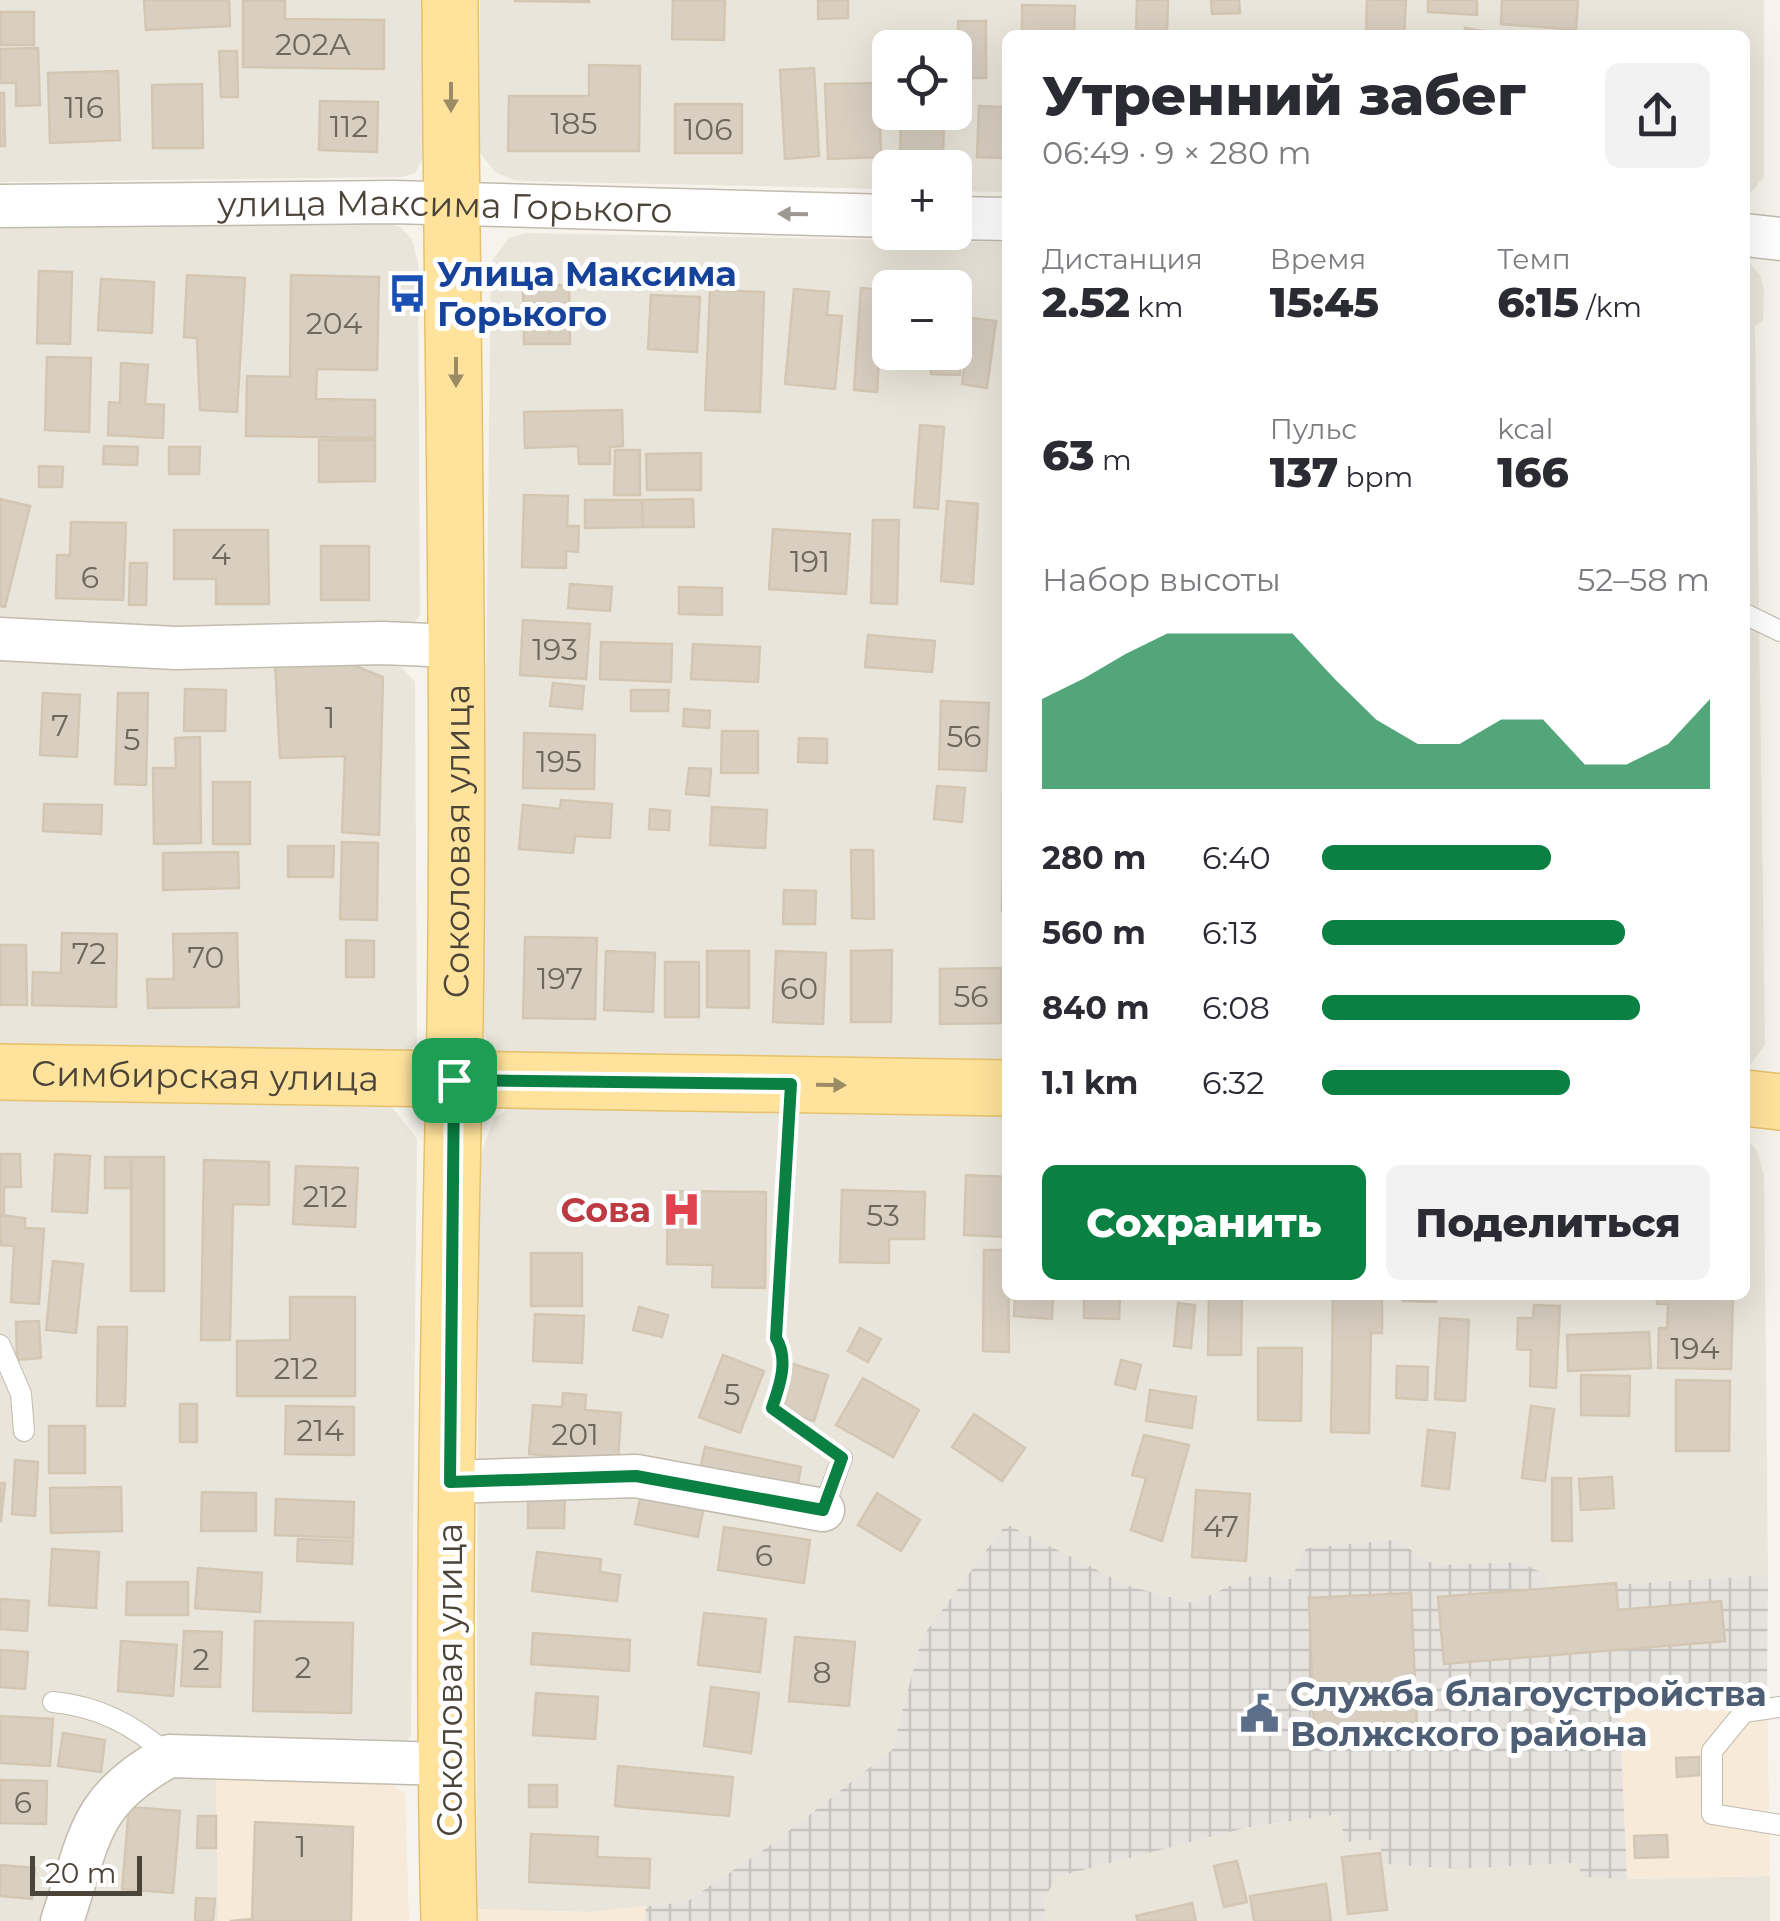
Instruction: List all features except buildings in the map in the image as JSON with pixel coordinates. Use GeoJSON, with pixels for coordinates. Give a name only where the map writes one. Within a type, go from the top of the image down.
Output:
{"type":"FeatureCollection","features":[{"type":"Feature","properties":{"kind":"main road","name":"Соколовая улица"},"geometry":{"type":"LineString","coordinates":[[449,1921],[445,1764],[454,1080],[454,204],[450,0]]}},
{"type":"Feature","properties":{"kind":"main road","name":"Симбирская улица"},"geometry":{"type":"LineString","coordinates":[[0,1072],[1002,1088]]}},
{"type":"Feature","properties":{"kind":"main road"},"geometry":{"type":"LineString","coordinates":[[1750,1099],[1780,1102]]}},
{"type":"Feature","properties":{"kind":"street","name":"улица Максима Горького"},"geometry":{"type":"LineString","coordinates":[[0,206],[454,204],[872,216]]}},
{"type":"Feature","properties":{"kind":"street"},"geometry":{"type":"LineString","coordinates":[[972,218],[1002,219]]}},
{"type":"Feature","properties":{"kind":"street"},"geometry":{"type":"LineString","coordinates":[[1750,236],[1780,239]]}},
{"type":"Feature","properties":{"kind":"street"},"geometry":{"type":"LineString","coordinates":[[0,638],[176,648],[382,642],[454,646]]}},
{"type":"Feature","properties":{"kind":"street"},"geometry":{"type":"LineString","coordinates":[[450,1482],[636,1476],[823,1510]]}},
{"type":"Feature","properties":{"kind":"street"},"geometry":{"type":"LineString","coordinates":[[62,1921],[93,1821],[144,1770],[169,1756],[445,1764]]}},
{"type":"Feature","properties":{"kind":"lane"},"geometry":{"type":"LineString","coordinates":[[1750,616],[1780,631]]}},
{"type":"Feature","properties":{"kind":"lane"},"geometry":{"type":"LineString","coordinates":[[0,1344],[21,1394],[24,1430]]}},
{"type":"Feature","properties":{"kind":"lane"},"geometry":{"type":"LineString","coordinates":[[823,1510],[842,1458]]}},
{"type":"Feature","properties":{"kind":"lane"},"geometry":{"type":"LineString","coordinates":[[52,1702],[84,1705],[143,1732],[169,1756]]}},
{"type":"Feature","properties":{"kind":"lane"},"geometry":{"type":"LineString","coordinates":[[1780,1707],[1744,1712],[1712,1751],[1712,1814],[1780,1825]]}},
{"type":"Feature","properties":{"kind":"path"},"geometry":{"type":"LineString","coordinates":[[791,1084],[776,1338],[783,1349],[772,1408],[842,1458]]}},
{"type":"Feature","properties":{"kind":"shaded area"},"geometry":{"type":"Polygon","coordinates":[[[0,0],[421,0],[423,158],[415,173],[402,177],[0,182],[0,0]]]}},
{"type":"Feature","properties":{"kind":"shaded area"},"geometry":{"type":"Polygon","coordinates":[[[480,0],[1764,0],[1764,177],[1750,193],[1750,30],[1002,30],[1002,192],[972,191],[972,150],[872,150],[872,189],[516,181],[495,172],[480,153],[480,0]]]}},
{"type":"Feature","properties":{"kind":"shaded area"},"geometry":{"type":"Polygon","coordinates":[[[380,221],[400,227],[412,239],[418,263],[420,616],[410,628],[171,633],[0,625],[0,224],[380,221]]]}},
{"type":"Feature","properties":{"kind":"shaded area"},"geometry":{"type":"Polygon","coordinates":[[[526,233],[872,239],[872,250],[972,250],[972,241],[1002,242],[1002,1069],[497,1053],[488,1044],[482,1025],[491,262],[509,238],[526,233]]]}},
{"type":"Feature","properties":{"kind":"shaded area"},"geometry":{"type":"Polygon","coordinates":[[[1750,264],[1760,275],[1764,291],[1763,320],[1755,326],[1765,1045],[1750,1065],[1750,264]]]}},
{"type":"Feature","properties":{"kind":"shaded area"},"geometry":{"type":"Polygon","coordinates":[[[0,652],[380,659],[402,668],[415,682],[417,1045],[400,1058],[0,1050],[0,652]]]}},
{"type":"Feature","properties":{"kind":"shaded area"},"geometry":{"type":"Polygon","coordinates":[[[0,1099],[392,1107],[417,1139],[411,1736],[400,1747],[168,1734],[133,1759],[51,1921],[0,1921],[0,1099]]]}},
{"type":"Feature","properties":{"kind":"shaded area"},"geometry":{"type":"Polygon","coordinates":[[[511,1107],[1002,1116],[1002,1300],[1750,1300],[1750,1143],[1757,1151],[1764,1175],[1768,1575],[1544,1589],[1520,1562],[1435,1565],[1395,1540],[1291,1579],[1253,1575],[1193,1603],[1129,1586],[1006,1524],[922,1637],[892,1750],[772,1844],[686,1902],[589,1912],[476,1909],[479,1160],[494,1118],[511,1107]]]}},
{"type":"Feature","properties":{"kind":"shaded area","name":"Служба благоустройства Волжского района"},"geometry":{"type":"Polygon","coordinates":[[[1006,1524],[1129,1586],[1193,1603],[1253,1575],[1291,1579],[1306,1548],[1395,1540],[1435,1565],[1520,1562],[1546,1575],[1545,1589],[1768,1575],[1767,1693],[1619,1699],[1627,1879],[1584,1877],[1576,1863],[1457,1869],[1383,1864],[1379,1839],[1344,1842],[1341,1814],[1245,1828],[1056,1877],[1044,1901],[1046,1921],[645,1921],[646,1906],[686,1902],[772,1844],[892,1750],[922,1637],[1006,1524]]]}},
{"type":"Feature","properties":{"kind":"shaded area"},"geometry":{"type":"Polygon","coordinates":[[[1767,1693],[1770,1876],[1627,1879],[1619,1699],[1767,1693]]]}},
{"type":"Feature","properties":{"kind":"shaded area"},"geometry":{"type":"Polygon","coordinates":[[[216,1772],[218,1921],[71,1921],[107,1819],[176,1774],[216,1772]]]}},
{"type":"Feature","properties":{"kind":"shaded area"},"geometry":{"type":"Polygon","coordinates":[[[216,1772],[391,1785],[405,1793],[409,1921],[218,1921],[216,1772]]]}},
{"type":"Feature","properties":{"kind":"shaded area"},"geometry":{"type":"Polygon","coordinates":[[[1342,1814],[1379,1839],[1383,1864],[1457,1869],[1576,1863],[1627,1879],[1770,1876],[1770,1921],[1046,1921],[1044,1901],[1056,1877],[1245,1828],[1342,1814]]]}},
{"type":"Feature","properties":{"kind":"shaded area"},"geometry":{"type":"Polygon","coordinates":[[[646,1906],[645,1921],[475,1921],[476,1909],[589,1912],[646,1906]]]}},
{"type":"Feature","properties":{"kind":"place","name":"Улица Максима Горького"},"geometry":{"type":"Point","coordinates":[407,293]}},
{"type":"Feature","properties":{"kind":"place","name":"Сова"},"geometry":{"type":"Point","coordinates":[681,1209]}},
{"type":"Feature","properties":{"kind":"place","name":"Служба благоустройства Волжского района"},"geometry":{"type":"Point","coordinates":[1260,1713]}},
{"type":"Feature","properties":{"kind":"route"},"geometry":{"type":"LineString","coordinates":[[454,1080],[791,1084],[776,1338],[783,1349],[781,1382],[772,1408],[842,1458],[823,1510],[636,1476],[450,1482],[454,1080]]}}]}
